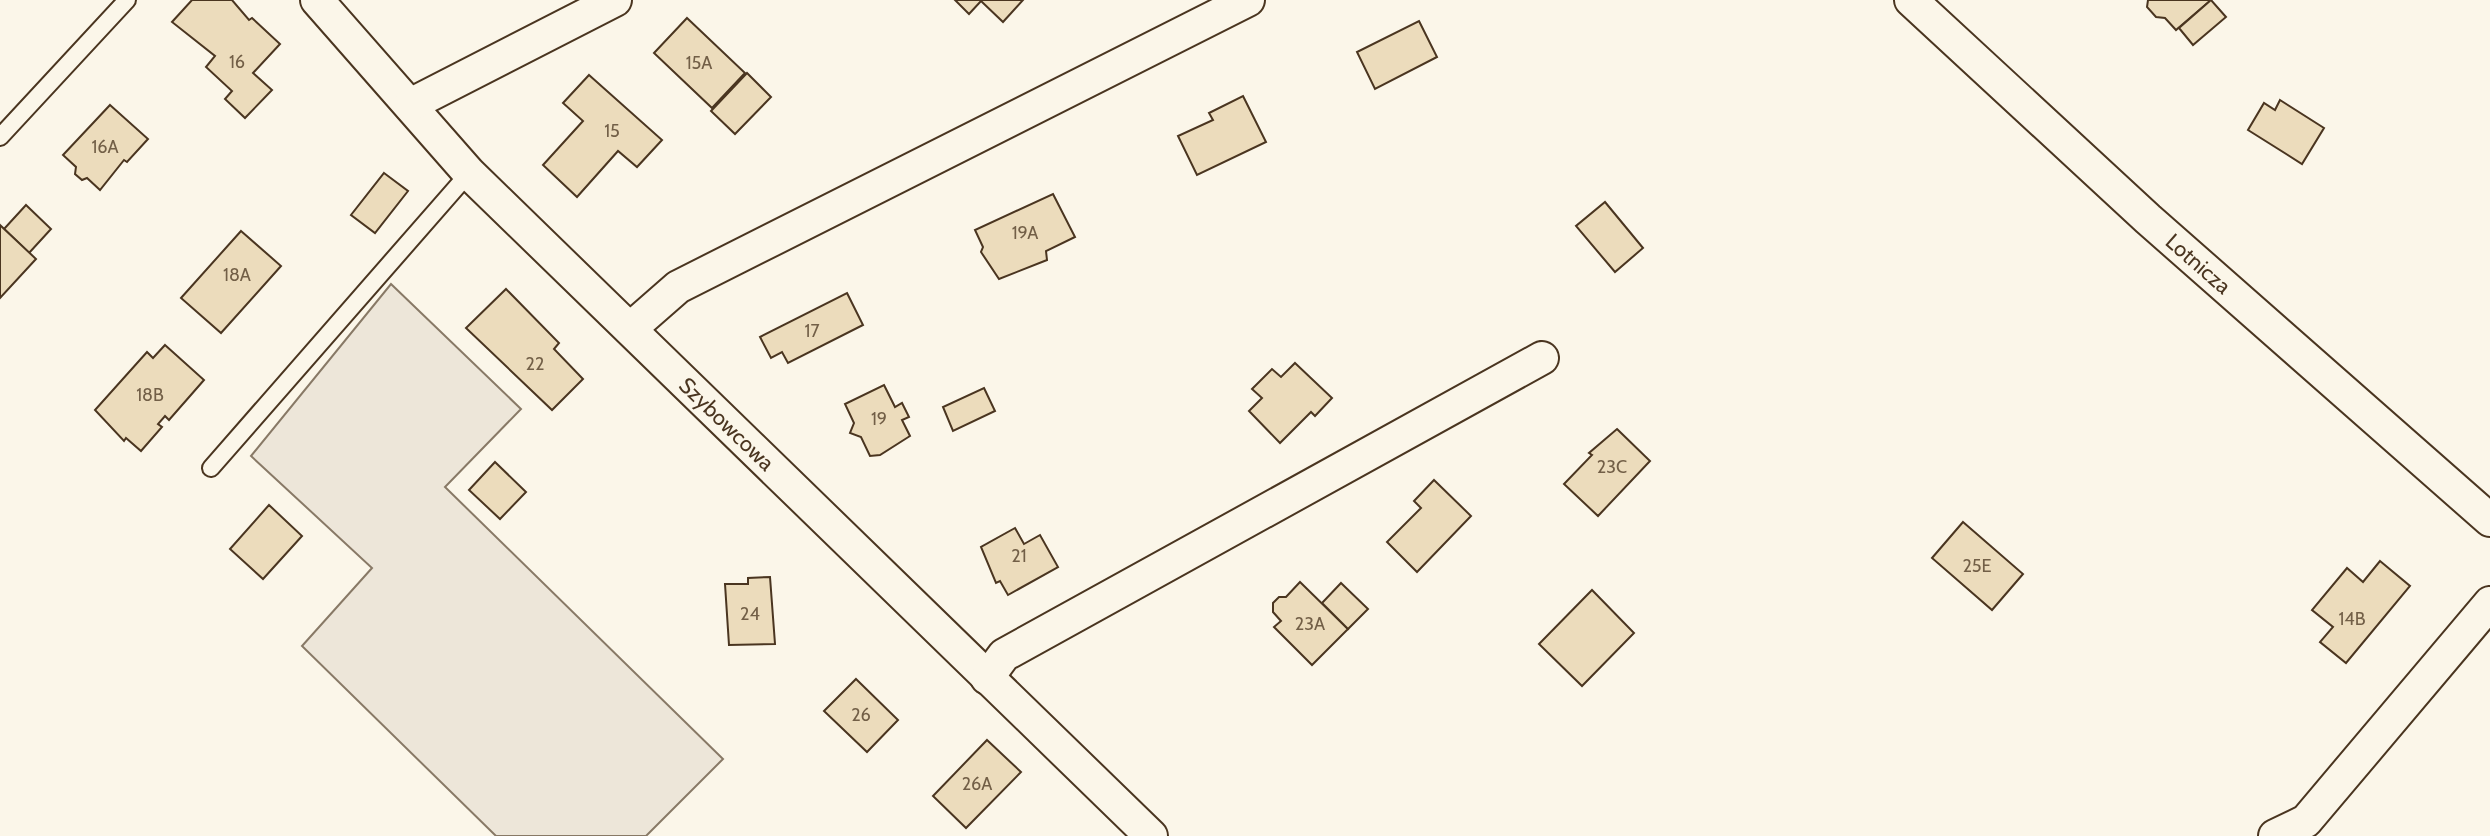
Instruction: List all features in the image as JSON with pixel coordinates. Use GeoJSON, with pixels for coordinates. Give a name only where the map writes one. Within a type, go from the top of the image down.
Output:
{"type":"FeatureCollection","features":[{"type":"Feature","properties":{"kind":"street","name":"Szybowcowa"},"geometry":{"type":"LineString","coordinates":[[317,0],[469,173],[1151,836]]}},
{"type":"Feature","properties":{"kind":"street"},"geometry":{"type":"LineString","coordinates":[[410,105],[615,0]]}},
{"type":"Feature","properties":{"kind":"street"},"geometry":{"type":"LineString","coordinates":[[630,329],[678,287],[1248,0]]}},
{"type":"Feature","properties":{"kind":"street","name":"Lotnicza"},"geometry":{"type":"LineString","coordinates":[[1911,0],[2148,219],[2490,520]]}},
{"type":"Feature","properties":{"kind":"street"},"geometry":{"type":"LineString","coordinates":[[987,678],[1004,655],[1542,358]]}},
{"type":"Feature","properties":{"kind":"street"},"geometry":{"type":"LineString","coordinates":[[2275,836],[2306,821],[2490,603]]}},
{"type":"Feature","properties":{"kind":"lane"},"geometry":{"type":"LineString","coordinates":[[0,137],[127,0]]}},
{"type":"Feature","properties":{"kind":"lane"},"geometry":{"type":"LineString","coordinates":[[211,468],[469,173]]}},
{"type":"Feature","properties":{"kind":"shaded area"},"geometry":{"type":"Polygon","coordinates":[[[391,284],[521,409],[445,487],[723,759],[646,836],[496,836],[302,646],[372,568],[251,456],[391,284]]]}},
{"type":"Feature","properties":{"kind":"building"},"geometry":{"type":"Polygon","coordinates":[[[192,0],[232,0],[249,20],[252,18],[280,44],[253,73],[272,90],[245,118],[225,99],[232,91],[206,67],[215,56],[172,22],[192,0]]]}},
{"type":"Feature","properties":{"kind":"building"},"geometry":{"type":"Polygon","coordinates":[[[955,0],[1023,0],[1003,22],[981,1],[969,14],[955,0]]]}},
{"type":"Feature","properties":{"kind":"building"},"geometry":{"type":"Polygon","coordinates":[[[2148,0],[2211,0],[2176,30],[2165,18],[2156,17],[2147,7],[2148,0]]]}},
{"type":"Feature","properties":{"kind":"building"},"geometry":{"type":"Polygon","coordinates":[[[2211,0],[2226,17],[2193,45],[2179,28],[2211,0]]]}},
{"type":"Feature","properties":{"kind":"building"},"geometry":{"type":"Polygon","coordinates":[[[687,18],[745,73],[712,108],[654,53],[687,18]]]}},
{"type":"Feature","properties":{"kind":"building"},"geometry":{"type":"Polygon","coordinates":[[[1419,21],[1437,57],[1375,89],[1357,52],[1419,21]]]}},
{"type":"Feature","properties":{"kind":"building"},"geometry":{"type":"Polygon","coordinates":[[[747,73],[771,97],[735,134],[711,111],[747,73]]]}},
{"type":"Feature","properties":{"kind":"building"},"geometry":{"type":"Polygon","coordinates":[[[589,75],[662,140],[637,167],[618,151],[577,197],[543,165],[583,121],[563,103],[589,75]]]}},
{"type":"Feature","properties":{"kind":"building"},"geometry":{"type":"Polygon","coordinates":[[[1243,96],[1266,142],[1197,175],[1178,136],[1213,120],[1209,113],[1243,96]]]}},
{"type":"Feature","properties":{"kind":"building"},"geometry":{"type":"Polygon","coordinates":[[[2280,100],[2324,128],[2302,164],[2248,130],[2264,103],[2275,110],[2280,100]]]}},
{"type":"Feature","properties":{"kind":"building"},"geometry":{"type":"Polygon","coordinates":[[[110,105],[148,139],[127,162],[124,160],[100,190],[87,178],[82,180],[75,174],[76,167],[63,155],[110,105]]]}},
{"type":"Feature","properties":{"kind":"building"},"geometry":{"type":"Polygon","coordinates":[[[384,173],[408,191],[375,233],[351,215],[384,173]]]}},
{"type":"Feature","properties":{"kind":"building"},"geometry":{"type":"Polygon","coordinates":[[[1053,194],[1075,237],[1046,251],[1047,260],[999,279],[981,252],[983,247],[975,230],[1053,194]]]}},
{"type":"Feature","properties":{"kind":"building"},"geometry":{"type":"Polygon","coordinates":[[[1605,202],[1643,248],[1615,272],[1576,226],[1605,202]]]}},
{"type":"Feature","properties":{"kind":"building"},"geometry":{"type":"Polygon","coordinates":[[[26,205],[51,229],[29,253],[4,229],[26,205]]]}},
{"type":"Feature","properties":{"kind":"building"},"geometry":{"type":"Polygon","coordinates":[[[0,225],[36,259],[0,298],[0,225]]]}},
{"type":"Feature","properties":{"kind":"building"},"geometry":{"type":"Polygon","coordinates":[[[241,231],[281,266],[221,333],[181,298],[241,231]]]}},
{"type":"Feature","properties":{"kind":"building"},"geometry":{"type":"Polygon","coordinates":[[[506,289],[559,343],[554,349],[583,379],[552,410],[466,328],[506,289]]]}},
{"type":"Feature","properties":{"kind":"building"},"geometry":{"type":"Polygon","coordinates":[[[847,293],[863,325],[788,363],[782,352],[771,358],[760,337],[847,293]]]}},
{"type":"Feature","properties":{"kind":"building"},"geometry":{"type":"Polygon","coordinates":[[[165,345],[204,380],[169,420],[165,416],[158,424],[162,427],[141,451],[126,438],[124,441],[95,410],[147,352],[153,358],[165,345]]]}},
{"type":"Feature","properties":{"kind":"building"},"geometry":{"type":"Polygon","coordinates":[[[1295,363],[1332,398],[1315,416],[1311,412],[1280,443],[1249,411],[1262,398],[1252,389],[1272,369],[1281,377],[1295,363]]]}},
{"type":"Feature","properties":{"kind":"building"},"geometry":{"type":"Polygon","coordinates":[[[884,385],[895,407],[902,403],[909,417],[902,420],[910,436],[880,455],[870,456],[861,437],[850,433],[854,423],[845,404],[884,385]]]}},
{"type":"Feature","properties":{"kind":"building"},"geometry":{"type":"Polygon","coordinates":[[[984,388],[995,411],[953,431],[943,407],[984,388]]]}},
{"type":"Feature","properties":{"kind":"building"},"geometry":{"type":"Polygon","coordinates":[[[1617,429],[1650,461],[1598,516],[1564,484],[1592,455],[1589,453],[1617,429]]]}},
{"type":"Feature","properties":{"kind":"building"},"geometry":{"type":"Polygon","coordinates":[[[495,462],[526,492],[500,519],[469,490],[495,462]]]}},
{"type":"Feature","properties":{"kind":"building"},"geometry":{"type":"Polygon","coordinates":[[[1434,480],[1471,516],[1417,572],[1387,542],[1421,508],[1414,501],[1434,480]]]}},
{"type":"Feature","properties":{"kind":"building"},"geometry":{"type":"Polygon","coordinates":[[[269,505],[302,536],[263,579],[230,549],[269,505]]]}},
{"type":"Feature","properties":{"kind":"building"},"geometry":{"type":"Polygon","coordinates":[[[1963,522],[2023,574],[1992,610],[1932,558],[1963,522]]]}},
{"type":"Feature","properties":{"kind":"building"},"geometry":{"type":"Polygon","coordinates":[[[1015,528],[1024,544],[1040,535],[1058,567],[1008,595],[1000,581],[996,583],[981,547],[1015,528]]]}},
{"type":"Feature","properties":{"kind":"building"},"geometry":{"type":"Polygon","coordinates":[[[2380,561],[2410,586],[2346,663],[2320,642],[2333,627],[2312,610],[2347,568],[2363,582],[2380,561]]]}},
{"type":"Feature","properties":{"kind":"building"},"geometry":{"type":"Polygon","coordinates":[[[770,577],[775,644],[729,645],[725,584],[748,584],[748,578],[770,577]]]}},
{"type":"Feature","properties":{"kind":"building"},"geometry":{"type":"Polygon","coordinates":[[[1300,582],[1348,629],[1312,665],[1274,627],[1281,621],[1273,612],[1273,603],[1279,597],[1286,597],[1300,582]]]}},
{"type":"Feature","properties":{"kind":"building"},"geometry":{"type":"Polygon","coordinates":[[[1341,583],[1368,609],[1348,629],[1322,603],[1341,583]]]}},
{"type":"Feature","properties":{"kind":"building"},"geometry":{"type":"Polygon","coordinates":[[[1592,590],[1634,633],[1582,686],[1539,644],[1592,590]]]}},
{"type":"Feature","properties":{"kind":"building"},"geometry":{"type":"Polygon","coordinates":[[[856,679],[898,720],[867,752],[824,711],[856,679]]]}},
{"type":"Feature","properties":{"kind":"building"},"geometry":{"type":"Polygon","coordinates":[[[987,740],[1021,772],[966,828],[933,796],[987,740]]]}}]}
